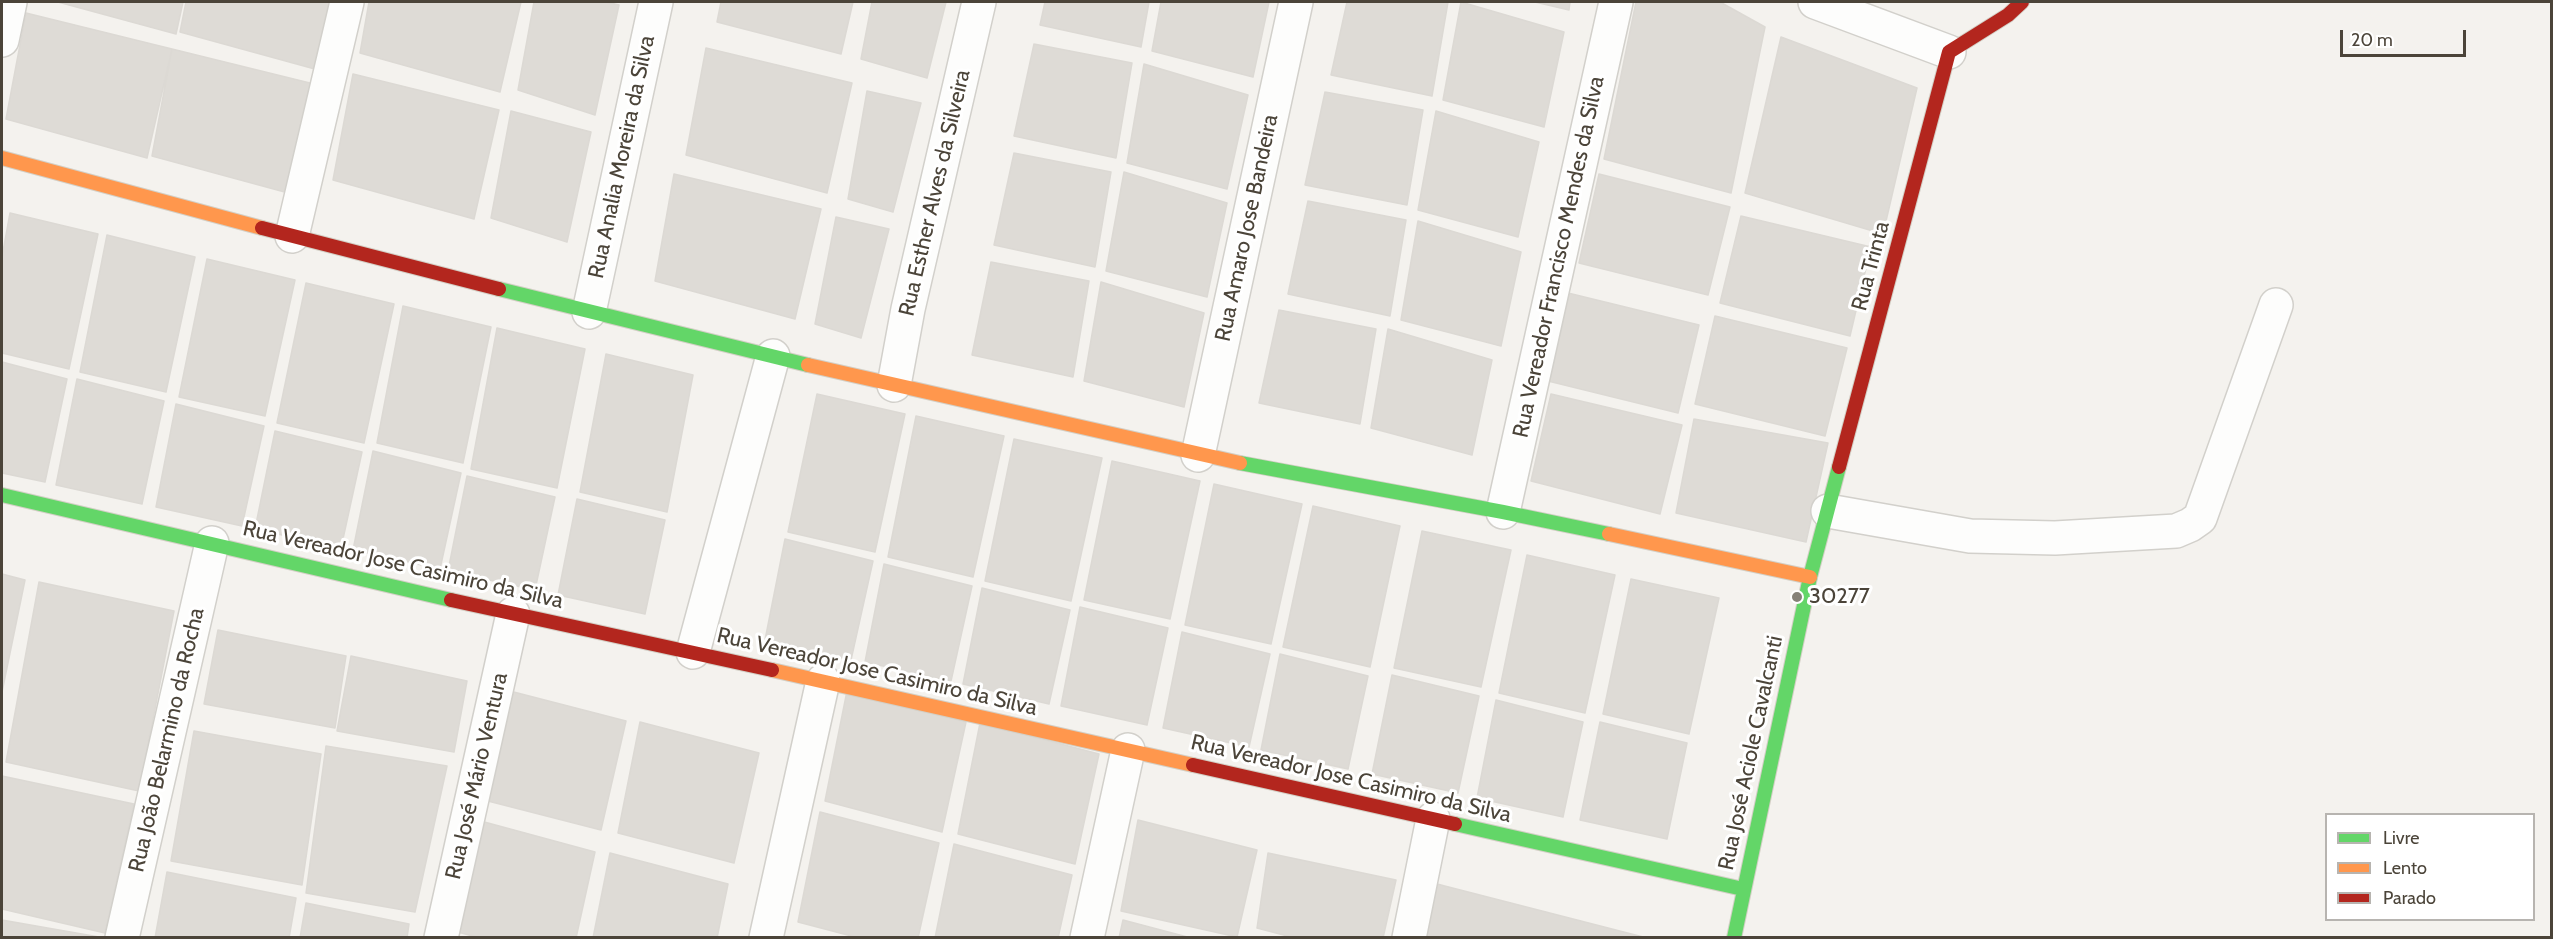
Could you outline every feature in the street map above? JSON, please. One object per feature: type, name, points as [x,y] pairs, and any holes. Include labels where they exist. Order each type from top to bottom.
[{"type":"street","points":[[2,40],[10,2]]},
{"type":"street","points":[[292,236],[347,2]]},
{"type":"street","name":"Rua Analia Moreira da Silva","points":[[589,312],[656,2]]},
{"type":"street","name":"Rua Esther Alves da Silveira","points":[[894,385],[908,309],[979,2]]},
{"type":"street","name":"Rua Amaro Jose Bandeira","points":[[1197,455],[1296,2]]},
{"type":"street","name":"Rua Vereador Francisco Mendes da Silva","points":[[1503,512],[1616,2]]},
{"type":"street","points":[[1815,2],[1950,52],[2007,15],[2022,2]]},
{"type":"street","name":"Rua Trinta","points":[[1810,577],[1950,52]]},
{"type":"street","points":[[2,158],[292,236],[589,312],[894,385],[1197,455],[1503,512],[1810,577]]},
{"type":"street","points":[[1828,511],[1981,536],[2055,538],[2176,531],[2190,525],[2200,518],[2276,305]]},
{"type":"street","points":[[693,651],[773,356]]},
{"type":"street","name":"Rua Vereador Jose Casimiro da Silva","points":[[2,495],[513,614],[693,651],[1743,889]]},
{"type":"street","name":"Rua João Belarmino da Rocha","points":[[122,938],[212,543]]},
{"type":"street","name":"Rua José Aciole Cavalcanti","points":[[1734,938],[1810,577]]},
{"type":"street","name":"Rua José Mário Ventura","points":[[441,938],[513,614]]},
{"type":"street","points":[[766,938],[823,681]]},
{"type":"street","points":[[1087,938],[1128,750]]},
{"type":"street","points":[[1409,938],[1433,819]]},
{"type":"building","points":[[58,2],[183,2],[176,34]]},
{"type":"building","points":[[186,2],[337,2],[322,71],[180,32]]},
{"type":"building","points":[[369,2],[521,2],[500,92],[360,53]]},
{"type":"building","points":[[534,2],[606,2],[619,5],[595,115],[518,90]]},
{"type":"building","points":[[721,2],[853,2],[841,54],[717,22]]},
{"type":"building","points":[[872,2],[946,2],[927,78],[861,59]]},
{"type":"building","points":[[1045,2],[1149,2],[1141,47],[1040,25]]},
{"type":"building","points":[[1161,2],[1269,2],[1253,77],[1152,51]]},
{"type":"building","points":[[1347,2],[1448,2],[1432,96],[1331,75]]},
{"type":"building","points":[[1461,2],[1564,32],[1544,127],[1443,100]]},
{"type":"building","points":[[1535,2],[1570,2],[1569,10]]},
{"type":"building","points":[[1636,2],[1720,2],[1765,27],[1731,193],[1604,159]]},
{"type":"building","points":[[26,13],[172,49],[147,158],[6,119]]},
{"type":"building","points":[[1781,37],[1917,88],[1883,234],[1745,193]]},
{"type":"building","points":[[1034,44],[1132,63],[1116,158],[1014,136]]},
{"type":"building","points":[[706,48],[852,83],[827,193],[686,155]]},
{"type":"building","points":[[172,49],[318,85],[292,194],[152,156]]},
{"type":"building","points":[[1144,64],[1248,95],[1227,189],[1127,163]]},
{"type":"building","points":[[353,74],[499,110],[474,219],[333,180]]},
{"type":"building","points":[[867,91],[921,103],[893,212],[848,199]]},
{"type":"building","points":[[1325,92],[1423,110],[1407,205],[1305,185]]},
{"type":"building","points":[[511,111],[591,132],[567,242],[491,218]]},
{"type":"building","points":[[1436,111],[1539,142],[1518,237],[1418,210]]},
{"type":"building","points":[[1014,153],[1111,172],[1095,267],[994,245]]},
{"type":"building","points":[[1124,172],[1227,203],[1207,297],[1106,271]]},
{"type":"building","points":[[674,174],[821,209],[795,319],[655,281]]},
{"type":"building","points":[[1599,174],[1730,207],[1708,295],[1579,263]]},
{"type":"building","points":[[1308,201],[1406,220],[1390,316],[1288,294]]},
{"type":"building","points":[[10,213],[98,234],[69,369],[2,353],[2,257]]},
{"type":"building","points":[[1741,216],[1871,247],[1850,336],[1720,303]]},
{"type":"building","points":[[836,217],[889,229],[861,338],[815,324]]},
{"type":"building","points":[[1418,221],[1521,252],[1501,346],[1401,320]]},
{"type":"building","points":[[107,235],[195,257],[166,392],[80,372]]},
{"type":"building","points":[[207,259],[295,280],[265,416],[179,397]]},
{"type":"building","points":[[991,262],[1089,281],[1073,377],[972,355]]},
{"type":"building","points":[[1101,282],[1204,313],[1184,407],[1084,381]]},
{"type":"building","points":[[306,283],[394,304],[364,443],[277,423]]},
{"type":"building","points":[[1568,293],[1699,325],[1678,413],[1548,381]]},
{"type":"building","points":[[403,306],[491,327],[463,463],[377,443]]},
{"type":"building","points":[[1279,310],[1376,329],[1360,424],[1259,403]]},
{"type":"building","points":[[1715,316],[1847,348],[1825,436],[1695,404]]},
{"type":"building","points":[[497,328],[585,349],[557,488],[471,469]]},
{"type":"building","points":[[1388,329],[1492,360],[1472,455],[1371,428]]},
{"type":"building","points":[[606,354],[693,375],[667,512],[580,492]]},
{"type":"building","points":[[2,362],[67,379],[45,482],[2,473]]},
{"type":"building","points":[[77,379],[164,401],[142,504],[56,485]]},
{"type":"building","points":[[817,394],[905,414],[875,552],[788,532]]},
{"type":"building","points":[[1551,394],[1682,425],[1660,514],[1531,481]]},
{"type":"building","points":[[176,404],[264,426],[242,526],[156,507]]},
{"type":"building","points":[[916,416],[1004,436],[973,577],[888,557]]},
{"type":"building","points":[[1694,419],[1828,443],[1806,542],[1676,513]]},
{"type":"building","points":[[275,431],[362,452],[341,548],[255,529]]},
{"type":"building","points":[[1014,439],[1102,458],[1071,601],[985,581]]},
{"type":"building","points":[[373,451],[461,473],[440,569],[353,550]]},
{"type":"building","points":[[1112,461],[1200,481],[1170,619],[1084,600]]},
{"type":"building","points":[[467,476],[555,497],[535,590],[448,571]]},
{"type":"building","points":[[1214,484],[1302,504],[1271,644],[1185,625]]},
{"type":"building","points":[[577,499],[665,520],[645,614],[558,595]]},
{"type":"building","points":[[1313,506],[1400,526],[1370,667],[1283,647]]},
{"type":"building","points":[[1422,531],[1511,550],[1481,687],[1394,668]]},
{"type":"building","points":[[785,539],[873,561],[851,660],[765,640]]},
{"type":"building","points":[[1527,555],[1615,575],[1585,713],[1499,693]]},
{"type":"building","points":[[884,564],[972,586],[951,681],[865,662]]},
{"type":"building","points":[[2,574],[25,580],[2,692]]},
{"type":"building","points":[[1631,579],[1719,598],[1689,734],[1603,714]]},
{"type":"building","points":[[39,582],[174,611],[139,791],[6,762]]},
{"type":"building","points":[[982,588],[1070,610],[1049,704],[963,684]]},
{"type":"building","points":[[1080,607],[1168,628],[1147,725],[1061,706]]},
{"type":"building","points":[[218,630],[346,656],[335,728],[204,704]]},
{"type":"building","points":[[1182,632],[1270,654],[1249,747],[1163,728]]},
{"type":"building","points":[[1280,654],[1368,676],[1348,769],[1261,750]]},
{"type":"building","points":[[351,656],[467,681],[454,752],[337,731]]},
{"type":"building","points":[[1392,675],[1479,696],[1458,793],[1372,774]]},
{"type":"building","points":[[506,690],[626,721],[601,830],[484,800]]},
{"type":"building","points":[[847,691],[966,722],[942,832],[825,801]]},
{"type":"building","points":[[1496,700],[1583,722],[1563,817],[1477,798]]},
{"type":"building","points":[[640,722],[759,753],[734,863],[618,833]]},
{"type":"building","points":[[1600,722],[1687,743],[1667,839],[1580,820]]},
{"type":"building","points":[[980,723],[1099,754],[1075,864],[958,834]]},
{"type":"building","points":[[194,731],[321,754],[302,885],[171,861]]},
{"type":"building","points":[[326,746],[447,766],[415,912],[306,893]]},
{"type":"building","points":[[2,776],[134,804],[105,933],[2,909]]},
{"type":"building","points":[[820,812],[939,843],[918,938],[859,938],[798,922]]},
{"type":"building","points":[[477,820],[595,852],[576,938],[480,938],[454,931]]},
{"type":"building","points":[[1138,820],[1257,850],[1237,937],[1121,911]]},
{"type":"building","points":[[954,844],[1072,875],[1058,938],[935,938]]},
{"type":"building","points":[[610,853],[728,884],[717,938],[593,938]]},
{"type":"building","points":[[1268,853],[1396,880],[1383,938],[1295,938],[1257,928]]},
{"type":"building","points":[[167,872],[296,898],[289,938],[155,938]]},
{"type":"building","points":[[1437,884],[1647,938],[1426,938]]},
{"type":"building","points":[[306,903],[409,924],[407,938],[300,938]]},
{"type":"building","points":[[2,920],[99,937],[2,938]]},
{"type":"building","points":[[1123,920],[1191,938],[1119,938]]},
{"type":"traffic: fast","points":[[499,289],[808,365]]},
{"type":"traffic: fast","points":[[1240,463],[1609,534]]},
{"type":"traffic: fast","points":[[1734,938],[1810,577],[1839,467]]},
{"type":"traffic: fast","points":[[2,495],[451,600]]},
{"type":"traffic: fast","points":[[1455,824],[1743,889]]},
{"type":"traffic: slow","points":[[2,158],[262,228]]},
{"type":"traffic: slow","points":[[808,365],[1240,463]]},
{"type":"traffic: slow","points":[[1609,534],[1810,577]]},
{"type":"traffic: slow","points":[[772,670],[1193,765]]},
{"type":"traffic: jam","points":[[1839,467],[1949,52],[2008,15],[2022,2]]},
{"type":"traffic: jam","points":[[262,228],[499,289]]},
{"type":"traffic: jam","points":[[451,600],[772,670]]},
{"type":"traffic: jam","points":[[1193,765],[1455,824]]},
{"type":"place","name":"30277","points":[[1797,597]]}]
